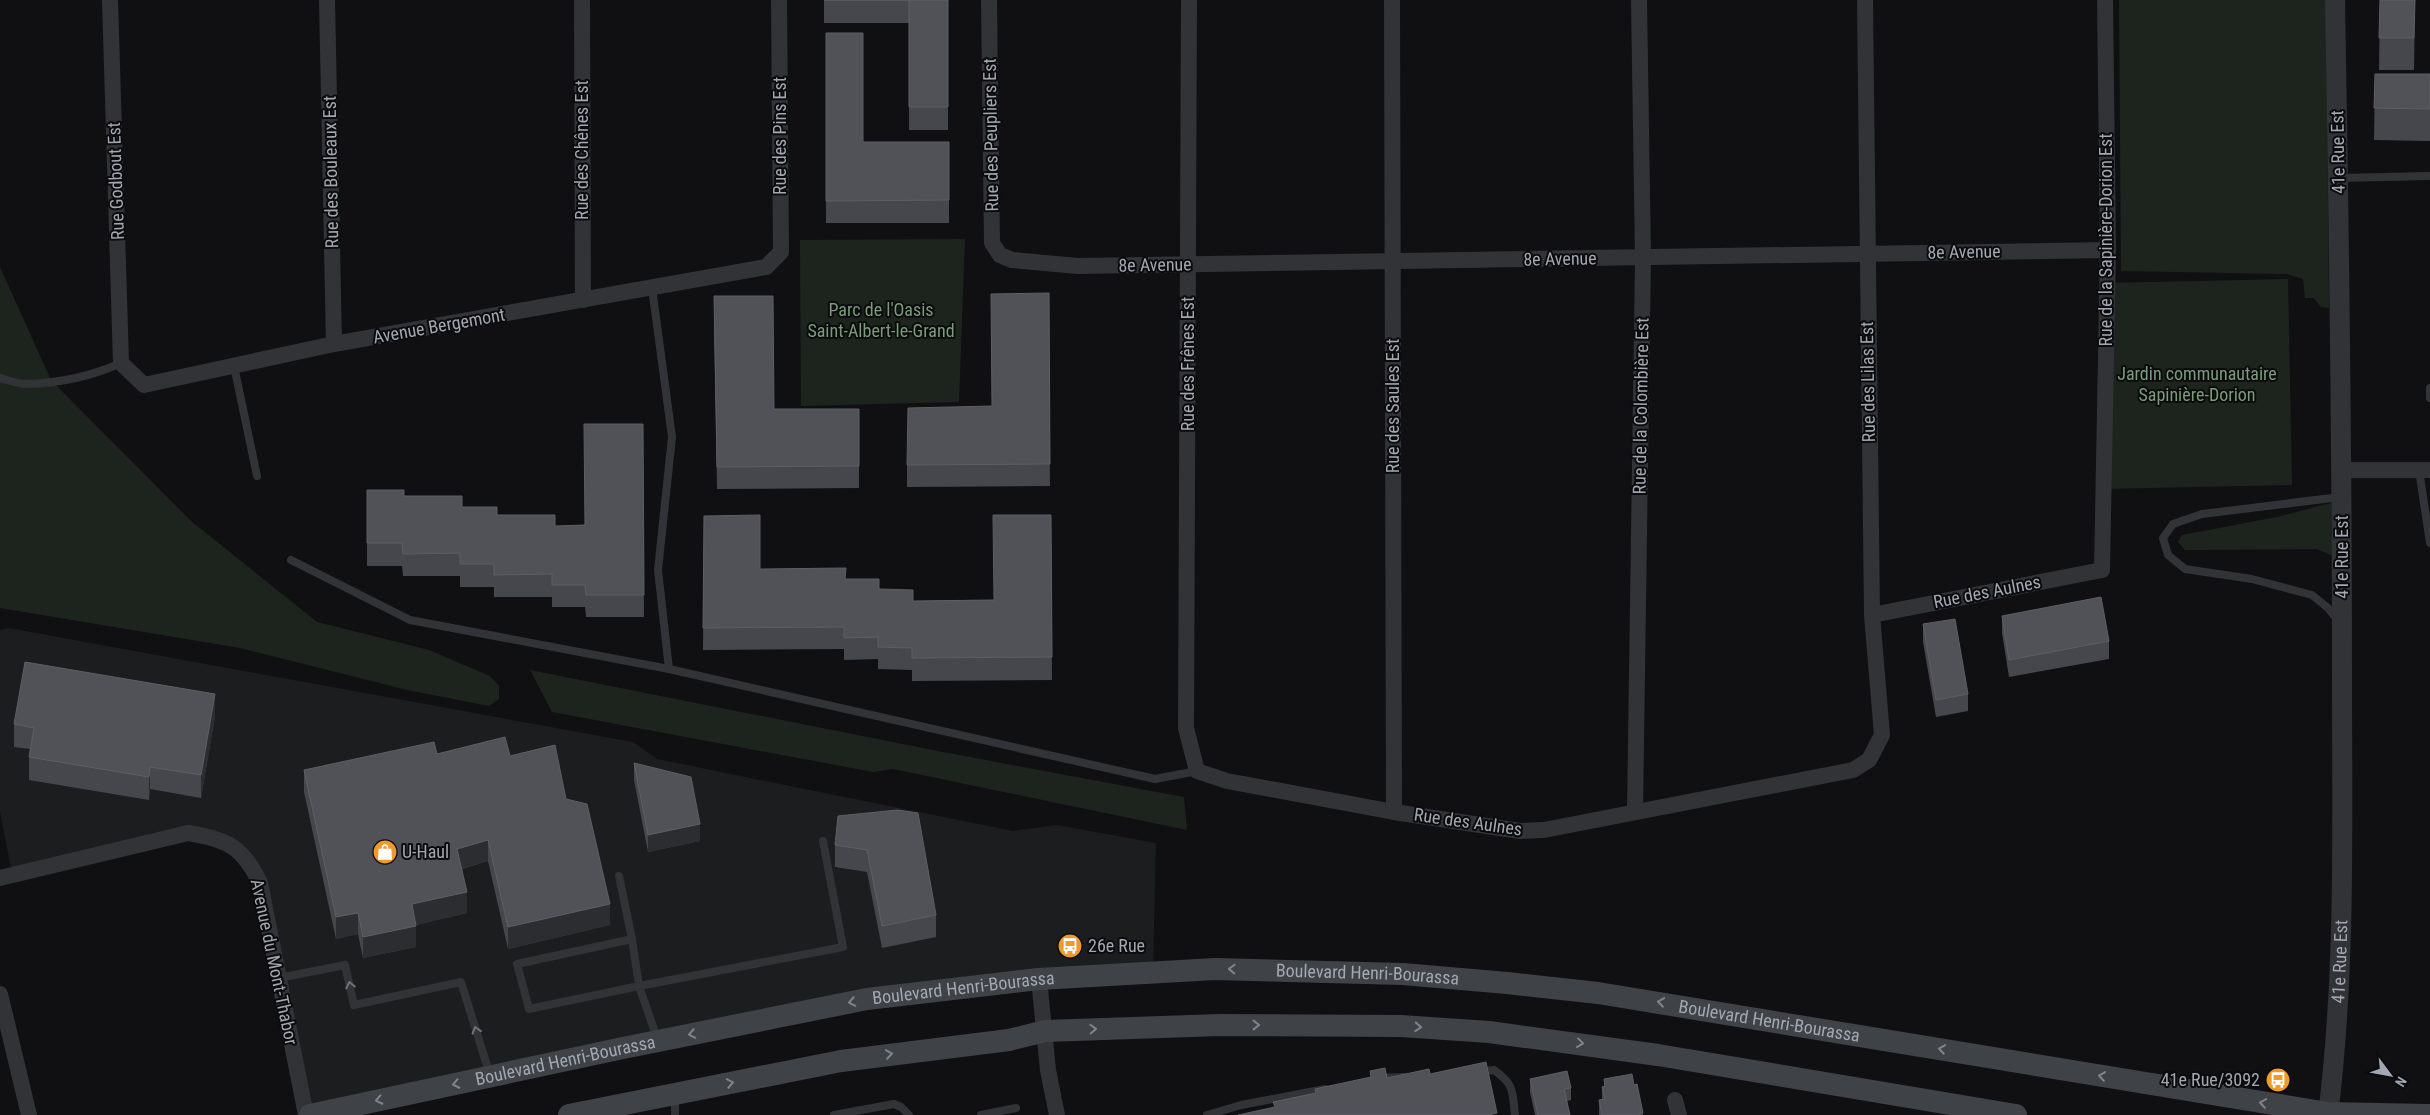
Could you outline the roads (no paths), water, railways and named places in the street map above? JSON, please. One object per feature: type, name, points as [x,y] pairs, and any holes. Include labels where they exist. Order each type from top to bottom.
[{"type":"main road","name":"Boulevard Henri-Bourassa","points":[[310,1115],[866,999],[1039,979],[1215,969],[1403,974],[1507,983],[1669,1003],[2328,1114],[2429,1115]]},
{"type":"main road","points":[[569,1115],[675,1104],[841,1062],[1010,1040],[1045,1031],[1229,1025],[1401,1026],[1489,1032],[1658,1055],[2016,1115]]},
{"type":"street","name":"Rue Godbout Est","points":[[110,0],[122,363]]},
{"type":"street","name":"Rue des Bouleaux Est","points":[[327,0],[334,344]]},
{"type":"street","name":"Rue des Chênes Est","points":[[582,0],[583,300]]},
{"type":"street","name":"Rue des Pins Est","points":[[766,267],[781,252],[779,0]]},
{"type":"street","name":"Rue des Peupliers Est","points":[[989,0],[992,243],[1000,255],[1012,260]]},
{"type":"street","name":"Rue des Frênes Est","points":[[1189,0],[1186,728],[1197,771]]},
{"type":"street","name":"Rue des Saules Est","points":[[1392,0],[1394,812]]},
{"type":"street","name":"Rue de la Colombière Est","points":[[1636,812],[1643,257],[1640,0]]},
{"type":"street","name":"Rue des Lilas Est","points":[[1865,0],[1866,254],[1872,615],[1882,735],[1869,760]]},
{"type":"street","name":"Rue de la Sapinière-Dorion Est","points":[[2102,570],[2108,250],[2106,0]]},
{"type":"street","name":"41e Rue Est","points":[[2328,1114],[2338,1008],[2342,887],[2342,497],[2335,0]]},
{"type":"street","name":"8e Avenue","points":[[1012,260],[1078,266],[1188,265],[2108,250]]},
{"type":"street","name":"Avenue Bergemont","points":[[122,363],[144,385],[334,344],[766,267]]},
{"type":"street","points":[[2341,470],[2425,470]]},
{"type":"street","name":"Rue des Aulnes","points":[[1872,615],[2102,570]]},
{"type":"street","name":"Rue des Aulnes","points":[[1197,771],[1227,781],[1394,812],[1520,831],[1544,830],[1853,770],[1869,760]]},
{"type":"street","name":"Avenue du Mont-Thabor","points":[[0,878],[188,833],[213,837],[230,845],[250,863],[260,883],[306,1115]]},
{"type":"street","points":[[1039,979],[1048,1070],[1057,1115]]},
{"type":"street","points":[[0,994],[29,1115]]},
{"type":"lane","points":[[2338,178],[2430,176]]},
{"type":"lane","points":[[652,288],[672,437],[658,570],[669,669]]},
{"type":"lane","points":[[0,378],[25,384],[70,379],[97,374],[122,363]]},
{"type":"lane","points":[[234,366],[257,476]]},
{"type":"lane","points":[[2430,388],[2430,398]]},
{"type":"lane","points":[[2425,470],[2430,543]]},
{"type":"lane","points":[[2342,497],[2202,514],[2173,524],[2163,538],[2168,555],[2185,569],[2252,579],[2312,595],[2328,608],[2342,626]]},
{"type":"lane","points":[[291,560],[410,620],[669,669],[1155,779],[1197,771]]},
{"type":"lane","points":[[632,939],[517,964],[529,1009],[843,947],[823,841]]},
{"type":"lane","points":[[618,876],[632,939],[639,986],[658,1041]]},
{"type":"lane","points":[[279,978],[345,965],[354,1005],[461,982],[491,1076]]},
{"type":"lane","points":[[1468,1075],[1494,1070],[1508,1080],[1511,1087],[1514,1115]]},
{"type":"lane","points":[[1371,1079],[1386,1077],[1416,1078]]},
{"type":"lane","points":[[1207,1115],[1241,1105],[1338,1086]]},
{"type":"lane","points":[[834,1115],[894,1104],[901,1107],[909,1115]]},
{"type":"lane","points":[[982,1115],[1016,1108]]},
{"type":"place","name":"U-Haul","points":[[385,852]]},
{"type":"place","name":"26e Rue","points":[[1070,946]]},
{"type":"place","name":"41e Rue/3092","points":[[2278,1080]]},
{"type":"park label","name":"Parc de l'Oasis Saint-Albert-le-Grand","points":[[881,320]]},
{"type":"park label","name":"Jardin communautaire Sapinière-Dorion","points":[[2197,384]]}]
